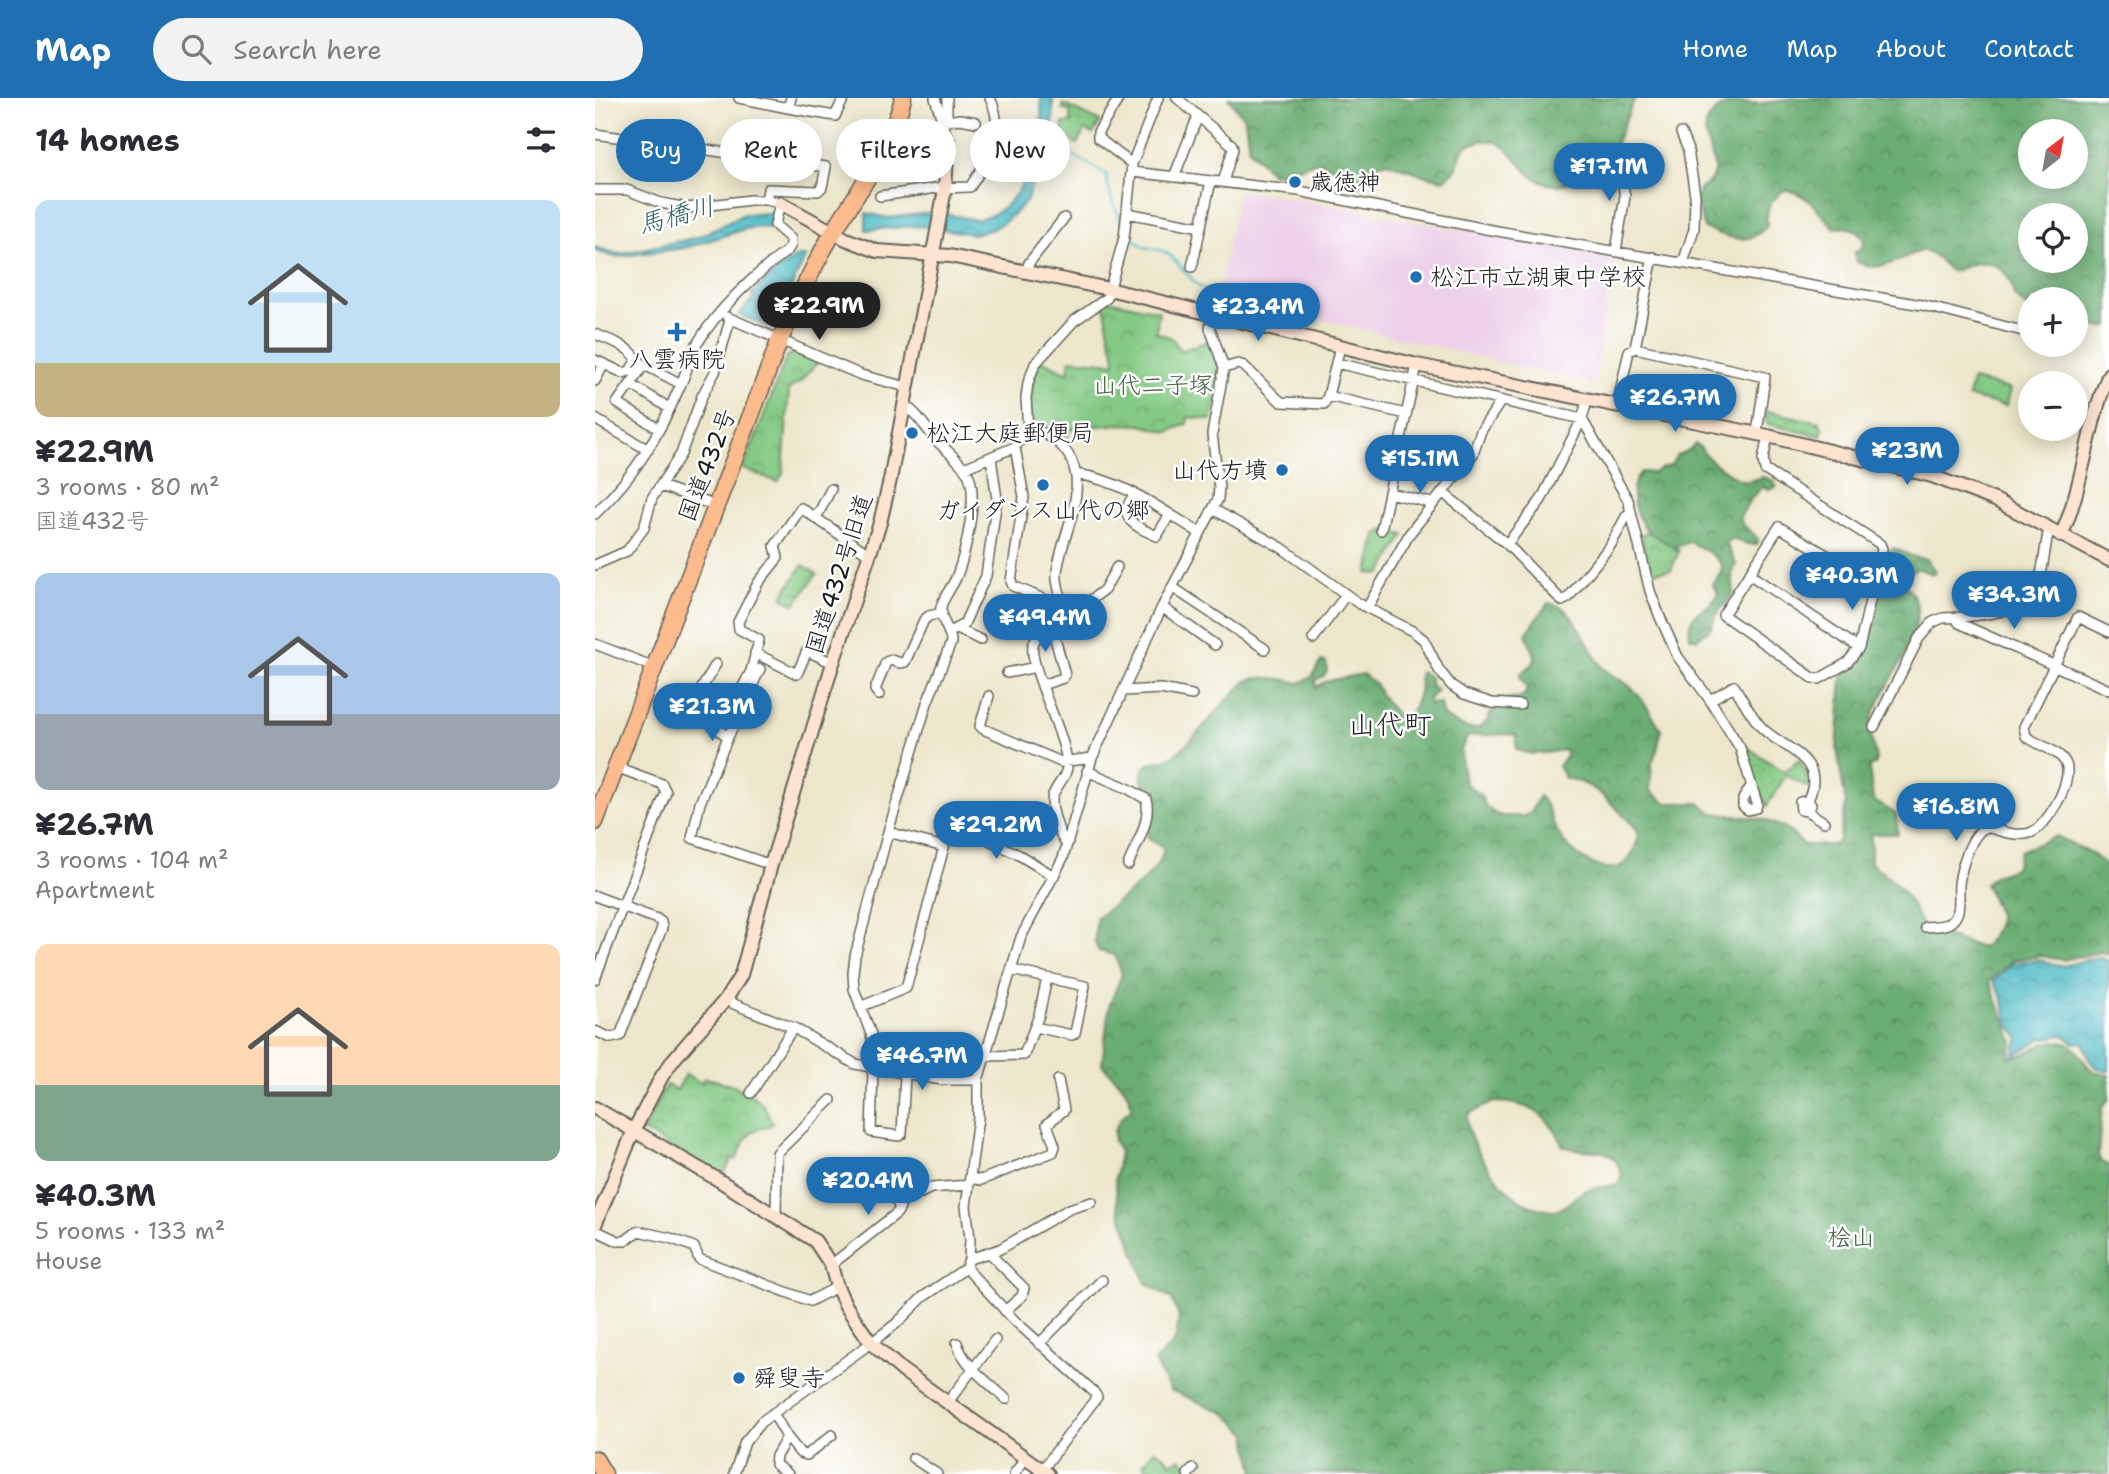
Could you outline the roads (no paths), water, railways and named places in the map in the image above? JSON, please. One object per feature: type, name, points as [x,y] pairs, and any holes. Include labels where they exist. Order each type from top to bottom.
[{"type":"highway","name":"国道432号","points":[[595,822],[779,342],[813,268],[884,151],[894,130],[903,98]]},
{"type":"highway","points":[[595,1459],[604,1474]]},
{"type":"street","points":[[738,98],[790,103],[835,116],[845,98]]},
{"type":"street","name":"国道432号旧道","points":[[935,98],[942,119]]},
{"type":"street","name":"国道432号旧道","points":[[947,98],[947,119]]},
{"type":"street","points":[[880,196],[970,187],[994,148],[996,128],[990,98]]},
{"type":"street","points":[[1119,98],[1098,132],[1098,138],[1132,168],[1174,177],[1299,191],[1486,229],[1922,305],[2018,329]]},
{"type":"street","points":[[964,468],[1015,447],[1028,430],[1026,398],[1035,364],[1075,321],[1107,298],[1124,238],[1132,168],[1158,98]]},
{"type":"street","points":[[1177,98],[1232,145],[1223,182]]},
{"type":"street","points":[[1174,177],[1198,116]]},
{"type":"street","points":[[1681,133],[1688,150],[1695,195],[1694,229],[1683,263]]},
{"type":"street","points":[[595,134],[826,167],[822,187],[818,191],[768,189],[767,200]]},
{"type":"street","points":[[1616,251],[1625,196],[1620,172],[1621,160]]},
{"type":"street","points":[[1192,267],[1211,181]]},
{"type":"street","name":"国道432号旧道","points":[[595,1227],[634,1130],[662,1076],[726,999],[741,975],[771,865],[833,663],[870,555],[890,480],[945,182]]},
{"type":"street","points":[[595,190],[627,190],[661,203],[687,208],[721,202],[767,200],[780,203],[833,232],[877,251],[934,254],[1109,289],[1417,365],[1763,434],[1932,476],[1995,500],[2109,560]]},
{"type":"street","points":[[595,514],[628,480],[648,450],[681,384],[697,344],[744,288],[791,245],[791,239],[775,225],[780,203]]},
{"type":"street","points":[[1127,213],[1201,227]]},
{"type":"street","points":[[1026,272],[1029,263],[1064,218]]},
{"type":"street","points":[[1635,348],[1653,257]]},
{"type":"street","points":[[722,313],[730,320],[779,342],[861,375],[907,387]]},
{"type":"street","points":[[595,1108],[815,1241],[831,1265],[846,1306],[871,1343],[903,1371],[1045,1472],[1097,1397],[1005,1311],[967,1263],[970,1239],[966,1206],[978,1118],[978,1080],[1026,926],[1054,876],[1067,844],[1092,758],[1162,607],[1213,509],[1219,491],[1213,424],[1224,368],[1210,328],[1212,313]]},
{"type":"street","points":[[595,565],[627,551],[644,528],[650,503],[681,454],[702,396],[715,372],[730,320]]},
{"type":"street","points":[[595,334],[623,347],[640,362],[681,384]]},
{"type":"street","points":[[1224,368],[1238,364],[1244,366],[1282,402],[1324,404],[1340,347]]},
{"type":"street","points":[[1618,406],[1629,351],[1635,348],[1765,377],[1765,470],[1880,544],[1882,549],[1859,648],[1847,663],[1819,679],[1813,678],[1723,615],[1779,527],[1874,583]]},
{"type":"street","points":[[595,381],[599,362],[623,373],[630,371],[640,362]]},
{"type":"street","points":[[640,362],[632,385],[617,403],[659,429]]},
{"type":"street","points":[[1336,363],[1582,419],[1628,500],[1650,591],[1678,657],[1710,700],[1740,748],[1751,786]]},
{"type":"street","points":[[1381,530],[1417,365]]},
{"type":"street","points":[[2061,536],[2068,520],[2091,424],[2109,374]]},
{"type":"street","points":[[632,385],[669,408]]},
{"type":"street","points":[[1328,396],[1406,414]]},
{"type":"street","points":[[1367,608],[1405,539],[1473,454],[1481,431],[1501,401]]},
{"type":"street","points":[[1507,544],[1541,500],[1582,419],[1587,401]]},
{"type":"street","points":[[904,405],[912,410],[932,436],[964,468],[971,483],[972,506],[960,565],[943,604],[942,613],[954,631],[981,640]]},
{"type":"street","points":[[596,421],[648,450]]},
{"type":"street","points":[[1028,430],[1034,429],[1044,434],[1064,449],[1076,474],[1071,521],[1056,577],[1062,607],[1060,617],[1039,636],[1034,643],[1033,653],[1042,685],[1060,728],[1067,761],[1067,771],[1054,793],[1052,802],[1062,840],[1067,844]]},
{"type":"street","points":[[1015,447],[1024,497],[1011,582],[1016,588],[1062,607],[1072,614],[1104,590],[1118,568]]},
{"type":"street","points":[[905,1075],[902,1134],[899,1136],[871,1132],[873,1045],[854,989],[853,965],[888,832],[927,703],[954,631],[964,624],[986,576],[997,499],[991,457]]},
{"type":"street","points":[[1076,474],[1106,480],[1131,490],[1200,533]]},
{"type":"street","points":[[661,486],[716,506]]},
{"type":"street","points":[[816,518],[831,489]]},
{"type":"street","points":[[1442,492],[1507,544],[1562,601],[1568,598],[1610,546],[1631,512]]},
{"type":"street","points":[[1389,493],[1432,503]]},
{"type":"street","points":[[1135,494],[1128,509],[1129,522],[1157,536],[1170,514]]},
{"type":"street","points":[[739,694],[751,671],[759,640],[739,629],[738,622],[758,583],[778,558],[775,546],[801,508],[870,555]]},
{"type":"street","points":[[1213,509],[1282,548],[1367,608],[1414,632],[1424,640],[1439,670],[1451,685],[1464,694],[1492,703],[1520,705]]},
{"type":"street","points":[[1874,727],[1899,675],[1924,632],[1933,622],[1943,618],[2015,608],[2033,596],[2041,575],[2049,530]]},
{"type":"street","points":[[1749,575],[1859,648]]},
{"type":"street","points":[[1172,587],[1265,649]]},
{"type":"street","points":[[1313,639],[1346,594]]},
{"type":"street","points":[[1162,607],[1215,645]]},
{"type":"street","points":[[879,695],[875,690],[886,662],[891,660],[905,663],[924,620],[942,613]]},
{"type":"street","points":[[1925,927],[1949,923],[1955,919],[1959,902],[1959,882],[1975,834],[1987,827],[2019,835],[2038,829],[2046,820],[2068,779],[2065,762],[2032,741],[2024,731],[2078,617],[2109,632]]},
{"type":"street","points":[[1956,618],[1959,623],[2109,690]]},
{"type":"street","points":[[1042,685],[1065,675],[1052,627]]},
{"type":"street","points":[[595,644],[655,667]]},
{"type":"street","points":[[755,653],[796,674],[807,651],[833,663]]},
{"type":"street","points":[[716,664],[690,708],[728,737]]},
{"type":"street","points":[[1007,673],[1037,667]]},
{"type":"street","points":[[760,669],[700,803],[692,838],[771,865]]},
{"type":"street","points":[[1710,700],[1734,686],[1760,725],[1804,759],[1811,778],[1811,790],[1808,800],[1802,800],[1799,805],[1801,810],[1824,822]]},
{"type":"street","points":[[1123,691],[1161,690],[1192,695]]},
{"type":"street","points":[[989,696],[980,726],[983,729],[1061,762],[1092,758]]},
{"type":"street","points":[[595,979],[666,792],[662,784],[616,766]]},
{"type":"street","points":[[1087,771],[1146,799],[1148,807],[1144,822],[1128,865]]},
{"type":"street","points":[[860,1007],[907,988],[954,806],[996,818],[991,841],[1054,876]]},
{"type":"street","points":[[888,832],[944,847]]},
{"type":"street","points":[[595,896],[657,919],[662,928],[620,1037],[611,1038],[595,1031]]},
{"type":"street","points":[[1012,970],[1084,986],[1075,1033],[1072,1035],[1035,1027]]},
{"type":"street","points":[[986,1056],[1024,1055],[1035,1027],[1047,978]]},
{"type":"street","points":[[726,999],[793,1027],[843,1058],[872,1068],[942,1080],[978,1080]]},
{"type":"street","points":[[751,1093],[793,1027]]},
{"type":"street","points":[[898,1204],[931,1188],[981,1180],[1053,1152],[1055,1146],[1047,1124],[1064,1110],[1058,1080]]},
{"type":"street","points":[[776,1215],[777,1153],[831,1100]]},
{"type":"street","points":[[831,1265],[900,1208],[887,1188],[876,1181],[861,1177],[842,1180]]},
{"type":"street","points":[[734,1474],[745,1442],[761,1422],[897,1323],[923,1297],[967,1263],[1013,1243],[1069,1209],[1092,1202]]},
{"type":"street","points":[[595,1227],[618,1241],[625,1241],[639,1231],[670,1238],[694,1247],[699,1259],[810,1301],[837,1287]]},
{"type":"street","points":[[989,1252],[1024,1288],[1022,1296],[1005,1311]]},
{"type":"street","points":[[1039,1344],[1103,1280]]},
{"type":"street","points":[[948,1402],[995,1340]]},
{"type":"street","points":[[957,1343],[972,1368],[1006,1399]]},
{"type":"street","points":[[773,1413],[786,1437],[800,1453],[807,1455],[832,1435]]},
{"type":"street","points":[[786,1437],[775,1464],[788,1474]]},
{"type":"street","points":[[913,1458],[937,1474]]},
{"type":"street","points":[[1014,1474],[1025,1459]]},
{"type":"water","points":[[1041,98],[1053,98],[1053,119],[1042,119]]},
{"type":"water","points":[[1023,182],[1033,182],[1027,201],[1007,220],[991,230],[973,234],[919,226],[866,230],[866,213],[888,218],[935,212],[977,220],[994,214],[1017,193]]},
{"type":"water","points":[[773,213],[772,227],[749,228],[685,248],[615,257],[595,251],[595,247],[619,254],[698,237],[744,214]]},
{"type":"water","points":[[797,256],[806,256],[775,321],[766,326],[739,315],[754,296],[751,294]]},
{"type":"water","points":[[2098,957],[2109,961],[2109,1071],[2094,1066],[2084,1042],[2073,1043],[2064,1035],[2041,1039],[2013,1056],[2019,1038],[2008,1023],[2002,997],[1993,981],[2013,963],[2038,960],[2063,966]]},
{"type":"waterway","points":[[1070,153],[1106,174],[1122,224]]},
{"type":"waterway","points":[[1130,237],[1144,247],[1163,251],[1171,256],[1198,286],[1210,293]]},
{"type":"place","name":"歳徳神","points":[[1295,182]]},
{"type":"place","name":"松江市立湖東中学校","points":[[1416,277]]},
{"type":"place","name":"八雲病院","points":[[677,332]]},
{"type":"place","name":"松江大庭郵便局","points":[[912,433]]},
{"type":"place","name":"山代方墳","points":[[1282,470]]},
{"type":"place","name":"ガイダンス山代の郷","points":[[1043,485]]},
{"type":"place","name":"舜叟寺","points":[[739,1378]]},
{"type":"district","name":"山代町","points":[[1390,724]]},
{"type":"water label","name":"馬橋川","points":[[676,215]]},
{"type":"park label","name":"山代二子塚","points":[[1153,385]]},
{"type":"park label","name":"桧山","points":[[1851,1237]]}]
